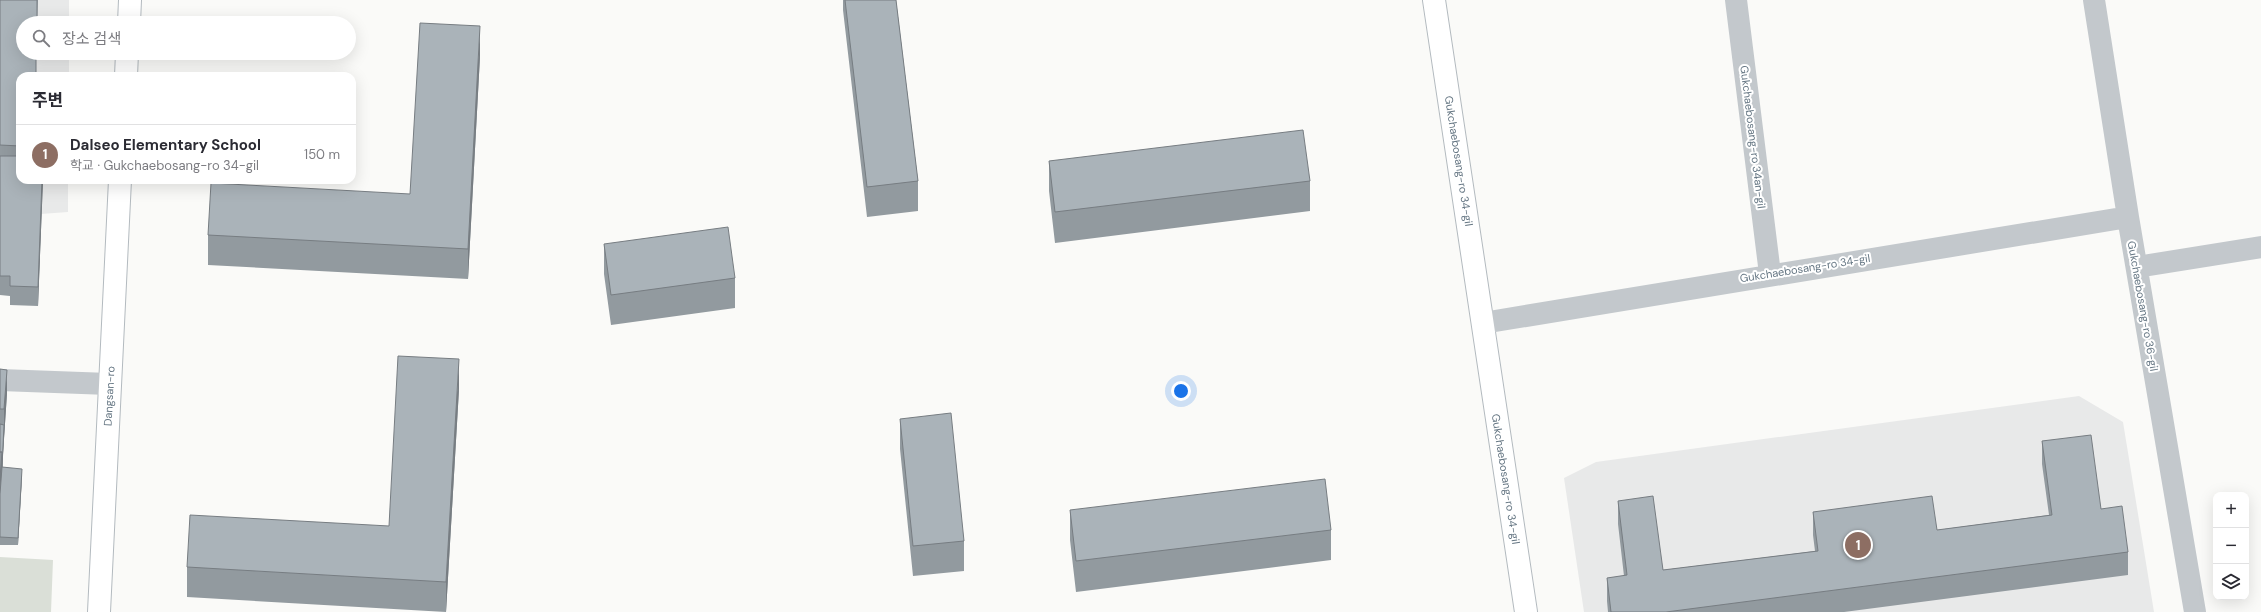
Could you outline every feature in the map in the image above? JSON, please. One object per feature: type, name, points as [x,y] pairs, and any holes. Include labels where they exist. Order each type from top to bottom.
[{"type":"main road","points":[[129,16],[130,0]]},
{"type":"main road","name":"Gukchaebosang-ro 34-gil","points":[[1434,0],[1526,612]]},
{"type":"main road","points":[[126,72],[127,60]]},
{"type":"main road","name":"Dangsan-ro","points":[[99,612],[120,184]]},
{"type":"street","name":"Gukchaebosang-ro 34an-gil","points":[[1736,0],[1770,274]]},
{"type":"street","name":"Gukchaebosang-ro 36-gil","points":[[2094,0],[2128,217],[2195,612]]},
{"type":"street","name":"Gukchaebosang-ro 34-gil","points":[[1483,323],[1770,274],[2128,217]]},
{"type":"street","points":[[2137,267],[2261,247]]},
{"type":"street","points":[[0,380],[109,384]]},
{"type":"shaded area","points":[[0,0],[69,0],[69,16],[16,16],[16,60],[69,60],[69,72],[16,72],[16,184],[68,184],[68,212],[0,217]]},
{"type":"shaded area","points":[[2079,396],[2123,422],[2154,612],[1584,612],[1564,478],[1596,462]]},
{"type":"shaded area","points":[[0,557],[53,560],[51,612],[0,612]]},
{"type":"building","points":[[0,0],[37,0],[37,16],[16,16],[16,60],[36,60],[36,72],[16,72],[16,146],[0,145]]},
{"type":"building","points":[[845,0],[896,0],[918,181],[867,187]]},
{"type":"building","points":[[420,23],[480,26],[468,249],[208,235],[211,184],[410,194]]},
{"type":"building","points":[[1303,130],[1310,181],[1055,212],[1049,161]]},
{"type":"building","points":[[0,156],[16,156],[16,184],[42,184],[38,287],[10,286],[10,276],[0,276]]},
{"type":"building","points":[[728,227],[735,278],[611,295],[604,244]]},
{"type":"building","points":[[398,356],[459,359],[446,582],[187,567],[190,515],[389,526]]},
{"type":"building","points":[[0,369],[7,370],[4,409],[0,409]]},
{"type":"building","points":[[951,413],[964,541],[913,546],[900,419]]},
{"type":"building","points":[[0,424],[4,425],[2,467],[2,452],[0,452]]},
{"type":"building","points":[[2091,435],[2101,509],[2122,506],[2128,552],[1666,612],[1611,612],[1607,578],[1627,575],[1618,501],[1653,496],[1663,570],[1818,551],[1813,512],[1932,496],[1937,530],[2052,515],[2042,441]]},
{"type":"building","points":[[0,452],[2,452],[0,478]]},
{"type":"building","points":[[2,467],[22,469],[18,538],[0,537],[0,494]]},
{"type":"building","points":[[1325,479],[1331,530],[1076,561],[1070,510]]},
{"type":"place","name":"Dalseo Elementary School","points":[[1858,545]]}]
